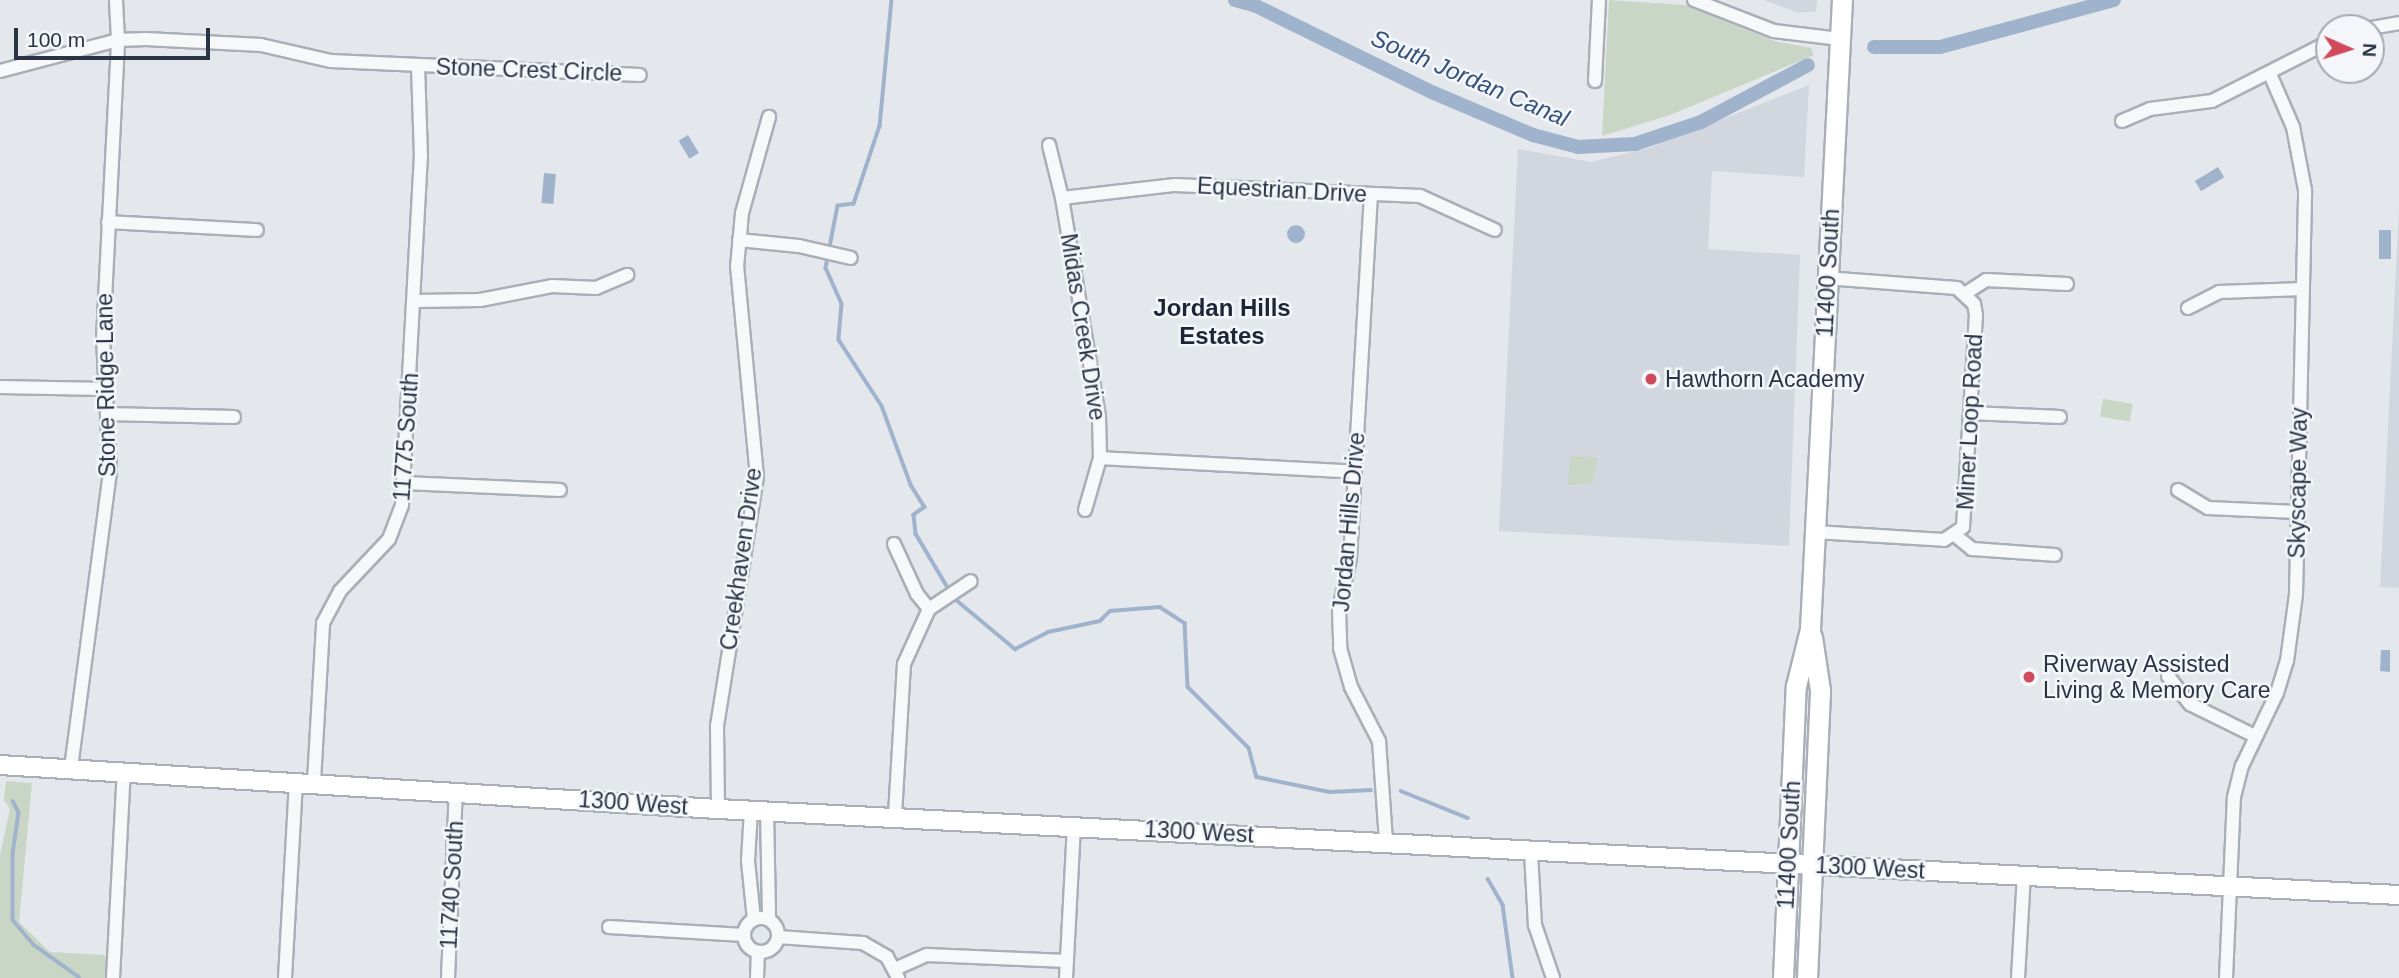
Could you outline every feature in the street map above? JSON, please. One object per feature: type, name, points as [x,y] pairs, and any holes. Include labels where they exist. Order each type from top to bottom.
[{"type":"main road","name":"11400 South","points":[[1783,978],[1796,686],[1810,629],[1842,0]]},
{"type":"main road","name":"11400 South","points":[[1807,978],[1821,690],[1810,629]]},
{"type":"street","name":"Stone Ridge Lane","points":[[71,768],[110,472],[104,389],[108,222],[118,40],[116,0]]},
{"type":"street","points":[[1595,81],[1598,0]]},
{"type":"street","points":[[1694,0],[1774,32],[1840,39]]},
{"type":"street","name":"Stone Crest Circle","points":[[0,71],[118,40],[261,45],[322,60],[639,75]]},
{"type":"street","points":[[2122,121],[2150,108],[2212,102],[2315,50]]},
{"type":"street","name":"11775 South","points":[[285,978],[323,623],[340,591],[389,539],[398,522],[405,483],[422,138],[418,66]]},
{"type":"street","name":"Skyscape Way","points":[[2225,978],[2234,797],[2255,736],[2277,693],[2294,627],[2305,190],[2300,153],[2270,74]]},
{"type":"street","name":"Creekhaven Drive","points":[[718,809],[717,726],[757,477],[737,267],[741,213],[769,117]]},
{"type":"street","name":"Midas Creek Drive","points":[[1049,145],[1062,198],[1093,372],[1100,458],[1085,510]]},
{"type":"street","name":"Equestrian Drive","points":[[1062,198],[1175,185],[1420,196],[1495,230]]},
{"type":"street","name":"Jordan Hills Drive","points":[[1371,194],[1350,558],[1339,610],[1340,648],[1350,687],[1379,741],[1386,842]]},
{"type":"street","points":[[108,222],[257,230]]},
{"type":"street","points":[[739,240],[799,246],[851,258]]},
{"type":"street","points":[[415,301],[480,300],[552,286],[596,288],[627,275]]},
{"type":"street","points":[[1828,278],[1957,288],[1966,293],[1986,279],[2067,284]]},
{"type":"street","points":[[2188,308],[2219,292],[2304,289]]},
{"type":"street","name":"Miner Loop Road","points":[[1815,532],[1944,540],[1956,536],[1966,519],[1976,315],[1966,293]]},
{"type":"street","points":[[0,387],[104,389]]},
{"type":"street","points":[[1971,413],[2060,417]]},
{"type":"street","points":[[107,414],[234,417]]},
{"type":"street","points":[[1100,458],[1356,472]]},
{"type":"street","points":[[405,483],[560,490]]},
{"type":"street","points":[[2178,490],[2208,508],[2297,512]]},
{"type":"street","points":[[1956,536],[1972,549],[2055,555]]},
{"type":"street","points":[[894,544],[917,594],[929,609]]},
{"type":"street","points":[[895,816],[904,664],[929,609],[971,581]]},
{"type":"street","points":[[2168,676],[2190,704],[2255,736]]},
{"type":"street","name":"1300 West","points":[[0,765],[305,780],[718,809],[1074,825],[1531,852],[2399,895]]},
{"type":"street","points":[[113,978],[124,771]]},
{"type":"street","name":"11740 South","points":[[448,978],[456,791]]},
{"type":"street","points":[[759,810],[769,919],[779,937]]},
{"type":"street","points":[[744,935],[754,920],[748,861],[759,810]]},
{"type":"street","points":[[1066,978],[1074,825]]},
{"type":"street","points":[[1531,852],[1535,925],[1553,978]]},
{"type":"street","points":[[2018,978],[2024,875]]},
{"type":"street","points":[[754,920],[769,919]]},
{"type":"street","points":[[609,927],[744,935]]},
{"type":"street","points":[[744,935],[747,944],[758,952],[769,951],[779,937]]},
{"type":"street","points":[[779,937],[863,943],[887,957],[897,974],[927,955],[1067,961]]},
{"type":"street","points":[[757,978],[758,952]]},
{"type":"shaded area","points":[[1764,0],[1817,0],[1816,11],[1799,13]]},
{"type":"shaded area","name":"Hawthorn Academy","points":[[1809,85],[1804,177],[1712,171],[1708,249],[1800,255],[1789,546],[1499,531],[1518,149],[1591,162],[1649,148]]},
{"type":"shaded area","points":[[2399,209],[2399,588],[2380,587]]},
{"type":"green space","points":[[1609,0],[1684,5],[1774,41],[1811,48],[1814,55],[1670,115],[1602,136]]},
{"type":"green space","points":[[2103,399],[2133,404],[2130,421],[2100,417]]},
{"type":"green space","points":[[1570,456],[1598,458],[1592,483],[1568,485]]},
{"type":"green space","points":[[6,781],[32,783],[19,922],[50,952],[104,955],[120,978],[0,978],[0,855],[10,809],[4,800]]},
{"type":"water","points":[[688,135],[699,153],[689,159],[679,141]]},
{"type":"water","points":[[2218,167],[2224,177],[2201,191],[2195,181]]},
{"type":"water","points":[[544,173],[556,174],[553,204],[541,203]]},
{"type":"water","points":[[1296,225],[1302,228],[1305,234],[1302,240],[1296,243],[1290,240],[1287,234],[1290,228]]},
{"type":"water","points":[[2379,230],[2391,230],[2391,259],[2379,259]]},
{"type":"water","points":[[2381,650],[2390,650],[2390,672],[2380,671]]},
{"type":"waterway","points":[[892,0],[880,126],[854,204],[838,206],[826,268],[842,304],[839,340],[882,406],[911,485],[925,507],[914,515],[916,534],[950,591]]},
{"type":"waterway","name":"South Jordan Canal","points":[[1235,0],[1254,5],[1434,93],[1533,135],[1578,147],[1635,144],[1701,122],[1808,65]]},
{"type":"waterway","name":"South Jordan Canal","points":[[1874,47],[1940,47],[2114,0]]},
{"type":"waterway","points":[[954,598],[1015,649],[1048,632],[1100,621],[1110,611],[1160,607],[1185,623],[1188,687],[1249,748],[1257,777],[1330,792],[1371,790]]},
{"type":"waterway","points":[[1401,791],[1468,818]]},
{"type":"waterway","points":[[13,801],[19,813],[13,854],[13,920],[34,945],[79,977]]},
{"type":"waterway","points":[[1488,879],[1503,905],[1513,978]]},
{"type":"place","name":"Hawthorn Academy","points":[[1651,379]]},
{"type":"place","name":"Riverway Assisted Living & Memory Care","points":[[2029,677]]},
{"type":"district","name":"Jordan Hills Estates","points":[[1222,322]]}]
